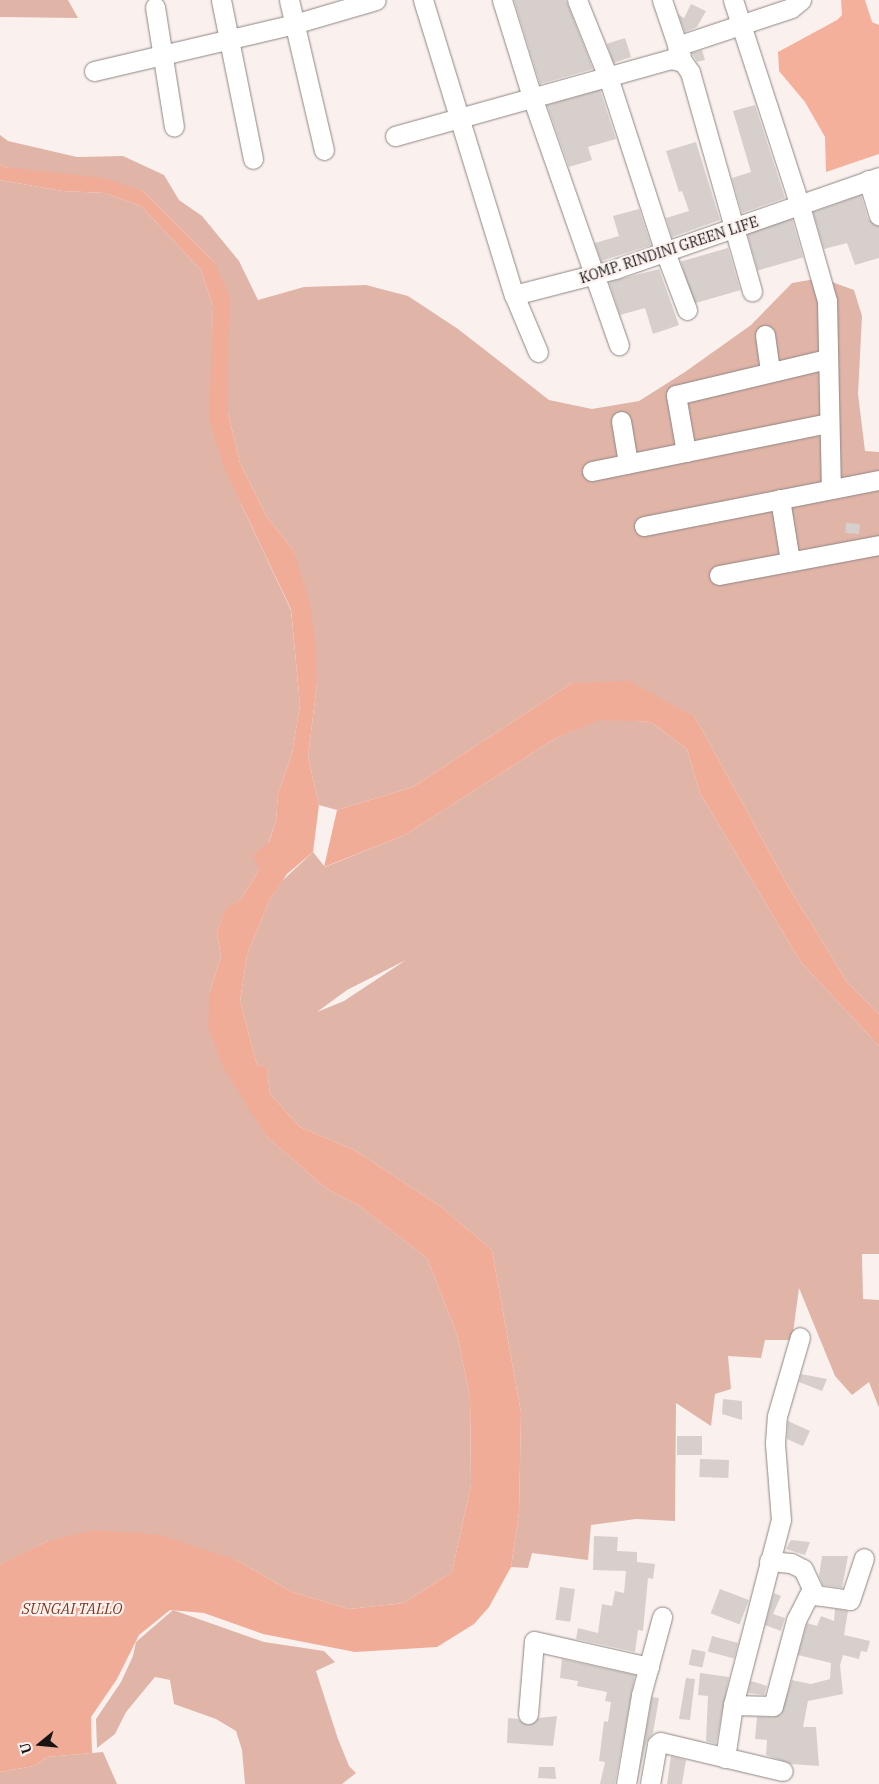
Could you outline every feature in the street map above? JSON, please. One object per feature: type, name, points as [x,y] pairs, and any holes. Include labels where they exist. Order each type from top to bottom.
[{"type":"street","points":[[221,0],[253,159]]},
{"type":"street","points":[[289,0],[324,150]]},
{"type":"street","points":[[94,71],[294,24],[376,0]]},
{"type":"street","points":[[423,0],[514,295],[538,352]]},
{"type":"street","points":[[502,0],[532,97],[619,345]]},
{"type":"street","points":[[577,0],[608,77],[665,252],[688,310]]},
{"type":"street","points":[[662,0],[680,54],[690,72],[752,291]]},
{"type":"street","points":[[733,0],[800,206],[827,301],[828,423],[831,488]]},
{"type":"street","points":[[395,136],[670,59],[742,25],[791,8],[801,0]]},
{"type":"street","points":[[155,7],[174,127]]},
{"type":"street","points":[[873,178],[879,215]]},
{"type":"street","name":"KOMP. RINDINI GREEN LIFE","points":[[514,295],[594,276],[735,229],[800,206],[831,191],[873,178]]},
{"type":"street","points":[[765,335],[770,372]]},
{"type":"street","points":[[686,452],[676,395],[827,359]]},
{"type":"street","points":[[621,421],[628,463]]},
{"type":"street","points":[[592,471],[828,423]]},
{"type":"street","points":[[644,526],[879,480]]},
{"type":"street","points":[[780,499],[790,562]]},
{"type":"street","points":[[719,575],[879,545]]},
{"type":"street","points":[[725,1758],[734,1705],[781,1520],[775,1442],[777,1416],[800,1336]]},
{"type":"street","points":[[770,1561],[790,1563],[803,1569],[811,1590],[815,1594],[850,1600],[864,1558]]},
{"type":"street","points":[[734,1705],[773,1706],[796,1620],[811,1590]]},
{"type":"street","points":[[626,1784],[649,1666],[662,1617]]},
{"type":"street","points":[[528,1714],[534,1641],[649,1666]]},
{"type":"street","points":[[650,1784],[658,1743],[783,1771]]},
{"type":"shaded area","points":[[0,0],[68,0],[78,18],[0,17]]},
{"type":"shaded area","points":[[841,0],[865,0],[872,22],[879,25],[879,154],[826,172],[825,137],[805,102],[779,71],[778,52],[837,20],[842,15]]},
{"type":"shaded area","points":[[0,135],[8,141],[77,157],[123,156],[164,175],[179,200],[202,216],[239,261],[258,300],[304,287],[366,285],[408,296],[458,329],[549,400],[592,409],[639,401],[685,372],[751,325],[792,283],[821,278],[854,290],[862,316],[858,394],[865,451],[879,452],[879,1014],[847,982],[788,886],[695,717],[572,683],[413,787],[337,810],[319,805],[308,757],[317,683],[294,551],[267,517],[240,463],[228,413],[228,358],[215,263],[143,191],[4,167],[0,164]]},
{"type":"shaded area","points":[[0,180],[62,191],[105,193],[141,206],[201,270],[213,306],[212,362],[241,504],[291,610],[300,705],[292,754],[278,794],[276,821],[259,870],[241,899],[225,910],[217,933],[221,956],[210,992],[266,1136],[327,1189],[358,1205],[427,1258],[457,1334],[470,1397],[471,1485],[452,1572],[404,1603],[349,1609],[292,1592],[236,1560],[48,1541],[0,1565]]},
{"type":"shaded area","points":[[600,719],[651,722],[687,749],[700,793],[800,961],[879,1046],[879,1254],[862,1254],[863,1299],[879,1300],[879,1408],[869,1382],[852,1395],[835,1376],[799,1288],[792,1340],[765,1340],[761,1358],[728,1356],[731,1389],[715,1394],[711,1426],[676,1403],[675,1521],[636,1519],[591,1525],[588,1560],[532,1553],[528,1568],[511,1567],[519,1513],[521,1413],[492,1250],[440,1206],[356,1151],[300,1127],[270,1094],[267,1069],[257,1065],[240,1001],[247,955],[269,901],[282,881],[313,852],[325,867],[405,835],[556,738]],"holes":[[[406,960],[344,1001],[317,1012],[347,990]]]},
{"type":"shaded area","points":[[173,1610],[264,1642],[324,1651],[335,1662],[316,1671],[338,1739],[349,1766],[356,1773],[342,1784],[245,1784],[242,1750],[236,1731],[216,1719],[174,1704],[170,1680],[155,1677],[126,1712],[115,1734],[97,1748],[96,1719],[121,1682],[133,1656],[136,1642]]},
{"type":"shaded area","points":[[103,1752],[117,1784],[0,1784],[0,1772],[34,1766],[47,1757]]},
{"type":"water","name":"SUNGAI TALLO","points":[[0,164],[4,167],[104,178],[143,191],[215,263],[229,295],[228,413],[240,463],[267,517],[294,551],[309,601],[316,644],[317,683],[308,757],[319,805],[313,852],[287,874],[269,901],[247,955],[240,1001],[257,1065],[267,1068],[270,1094],[300,1127],[356,1151],[440,1206],[492,1250],[521,1413],[519,1513],[511,1567],[489,1607],[474,1624],[437,1647],[355,1652],[263,1634],[204,1613],[170,1610],[139,1635],[117,1679],[91,1717],[92,1753],[47,1757],[34,1766],[0,1772],[0,1565],[48,1541],[95,1530],[160,1535],[236,1560],[292,1592],[349,1609],[404,1603],[452,1572],[471,1485],[470,1397],[457,1334],[427,1258],[358,1205],[327,1189],[266,1136],[223,1067],[208,1027],[210,992],[221,956],[217,933],[225,909],[241,899],[259,870],[253,855],[269,842],[276,821],[278,794],[292,754],[300,705],[291,609],[224,468],[209,420],[213,306],[201,270],[141,206],[105,193],[62,191],[0,180]]},
{"type":"water","points":[[629,681],[695,717],[788,886],[847,982],[879,1014],[879,1046],[800,961],[700,793],[687,749],[651,722],[600,720],[556,738],[405,835],[324,867],[337,810],[413,787],[572,683]]},
{"type":"building","points":[[514,0],[566,0],[593,69],[540,84]]},
{"type":"building","points":[[691,4],[706,11],[697,27],[685,32],[678,14],[684,18]]},
{"type":"building","points":[[625,38],[631,57],[613,63],[607,44]]},
{"type":"building","points":[[702,50],[705,60],[697,62],[692,53]]},
{"type":"building","points":[[600,90],[616,139],[588,147],[592,160],[569,167],[547,105]]},
{"type":"building","points":[[755,105],[785,198],[742,213],[732,178],[751,172],[733,111]]},
{"type":"building","points":[[696,142],[720,220],[672,237],[666,218],[689,211],[682,191],[679,192],[666,151]]},
{"type":"building","points":[[861,195],[868,219],[879,226],[879,258],[855,265],[847,243],[824,249],[813,212]]},
{"type":"building","points":[[639,209],[651,245],[601,261],[595,243],[619,236],[613,216]]},
{"type":"building","points":[[792,219],[803,257],[758,270],[747,232]]},
{"type":"building","points":[[728,248],[740,290],[693,304],[681,262]]},
{"type":"building","points":[[659,269],[679,325],[653,334],[645,308],[620,315],[609,282]]},
{"type":"building","points":[[846,523],[860,524],[859,534],[845,533]]},
{"type":"building","points":[[801,1374],[827,1379],[822,1391],[799,1382]]},
{"type":"building","points":[[723,1399],[742,1401],[742,1420],[722,1414]]},
{"type":"building","points":[[788,1421],[810,1431],[803,1446],[787,1439]]},
{"type":"building","points":[[677,1436],[702,1436],[702,1455],[677,1455]]},
{"type":"building","points":[[700,1459],[729,1460],[728,1478],[699,1477]]},
{"type":"building","points":[[594,1536],[618,1537],[617,1551],[637,1552],[637,1562],[655,1564],[653,1579],[648,1578],[643,1631],[638,1630],[635,1652],[576,1639],[578,1628],[598,1633],[602,1604],[612,1606],[615,1591],[624,1593],[626,1571],[593,1570]]},
{"type":"building","points":[[791,1540],[810,1542],[805,1555],[786,1549]]},
{"type":"building","points":[[822,1556],[848,1556],[842,1588],[823,1585],[819,1576]]},
{"type":"building","points":[[560,1587],[575,1589],[570,1622],[555,1620]]},
{"type":"building","points":[[720,1589],[749,1600],[740,1624],[711,1613]]},
{"type":"building","points":[[774,1593],[781,1596],[773,1614],[785,1618],[781,1631],[765,1625]]},
{"type":"building","points":[[835,1609],[848,1611],[844,1635],[870,1641],[867,1652],[861,1651],[859,1659],[843,1655],[840,1665],[843,1694],[808,1701],[803,1727],[816,1727],[819,1766],[791,1764],[766,1755],[767,1740],[755,1739],[757,1717],[773,1717],[781,1714],[792,1680],[811,1684],[830,1679],[831,1663],[798,1655],[807,1623],[817,1626],[821,1616],[834,1621]]},
{"type":"building","points":[[712,1636],[738,1643],[734,1658],[708,1651]]},
{"type":"building","points":[[692,1649],[706,1652],[702,1668],[689,1665]]},
{"type":"building","points":[[562,1659],[635,1675],[615,1784],[600,1784],[605,1762],[599,1761],[604,1721],[608,1722],[611,1702],[605,1701],[607,1692],[577,1686],[578,1681],[560,1678]]},
{"type":"building","points":[[700,1673],[729,1677],[716,1744],[706,1741],[708,1696],[698,1695]]},
{"type":"building","points":[[686,1678],[695,1679],[690,1720],[679,1719]]},
{"type":"building","points":[[751,1681],[767,1686],[764,1695],[748,1693]]},
{"type":"building","points":[[652,1697],[659,1698],[653,1733],[646,1743],[637,1784]]},
{"type":"building","points":[[557,1716],[553,1746],[507,1743],[508,1718],[518,1719],[528,1725],[538,1718]]},
{"type":"building","points":[[671,1756],[686,1760],[682,1784],[667,1784]]},
{"type":"building","points":[[539,1767],[555,1767],[556,1779],[538,1778]]}]
